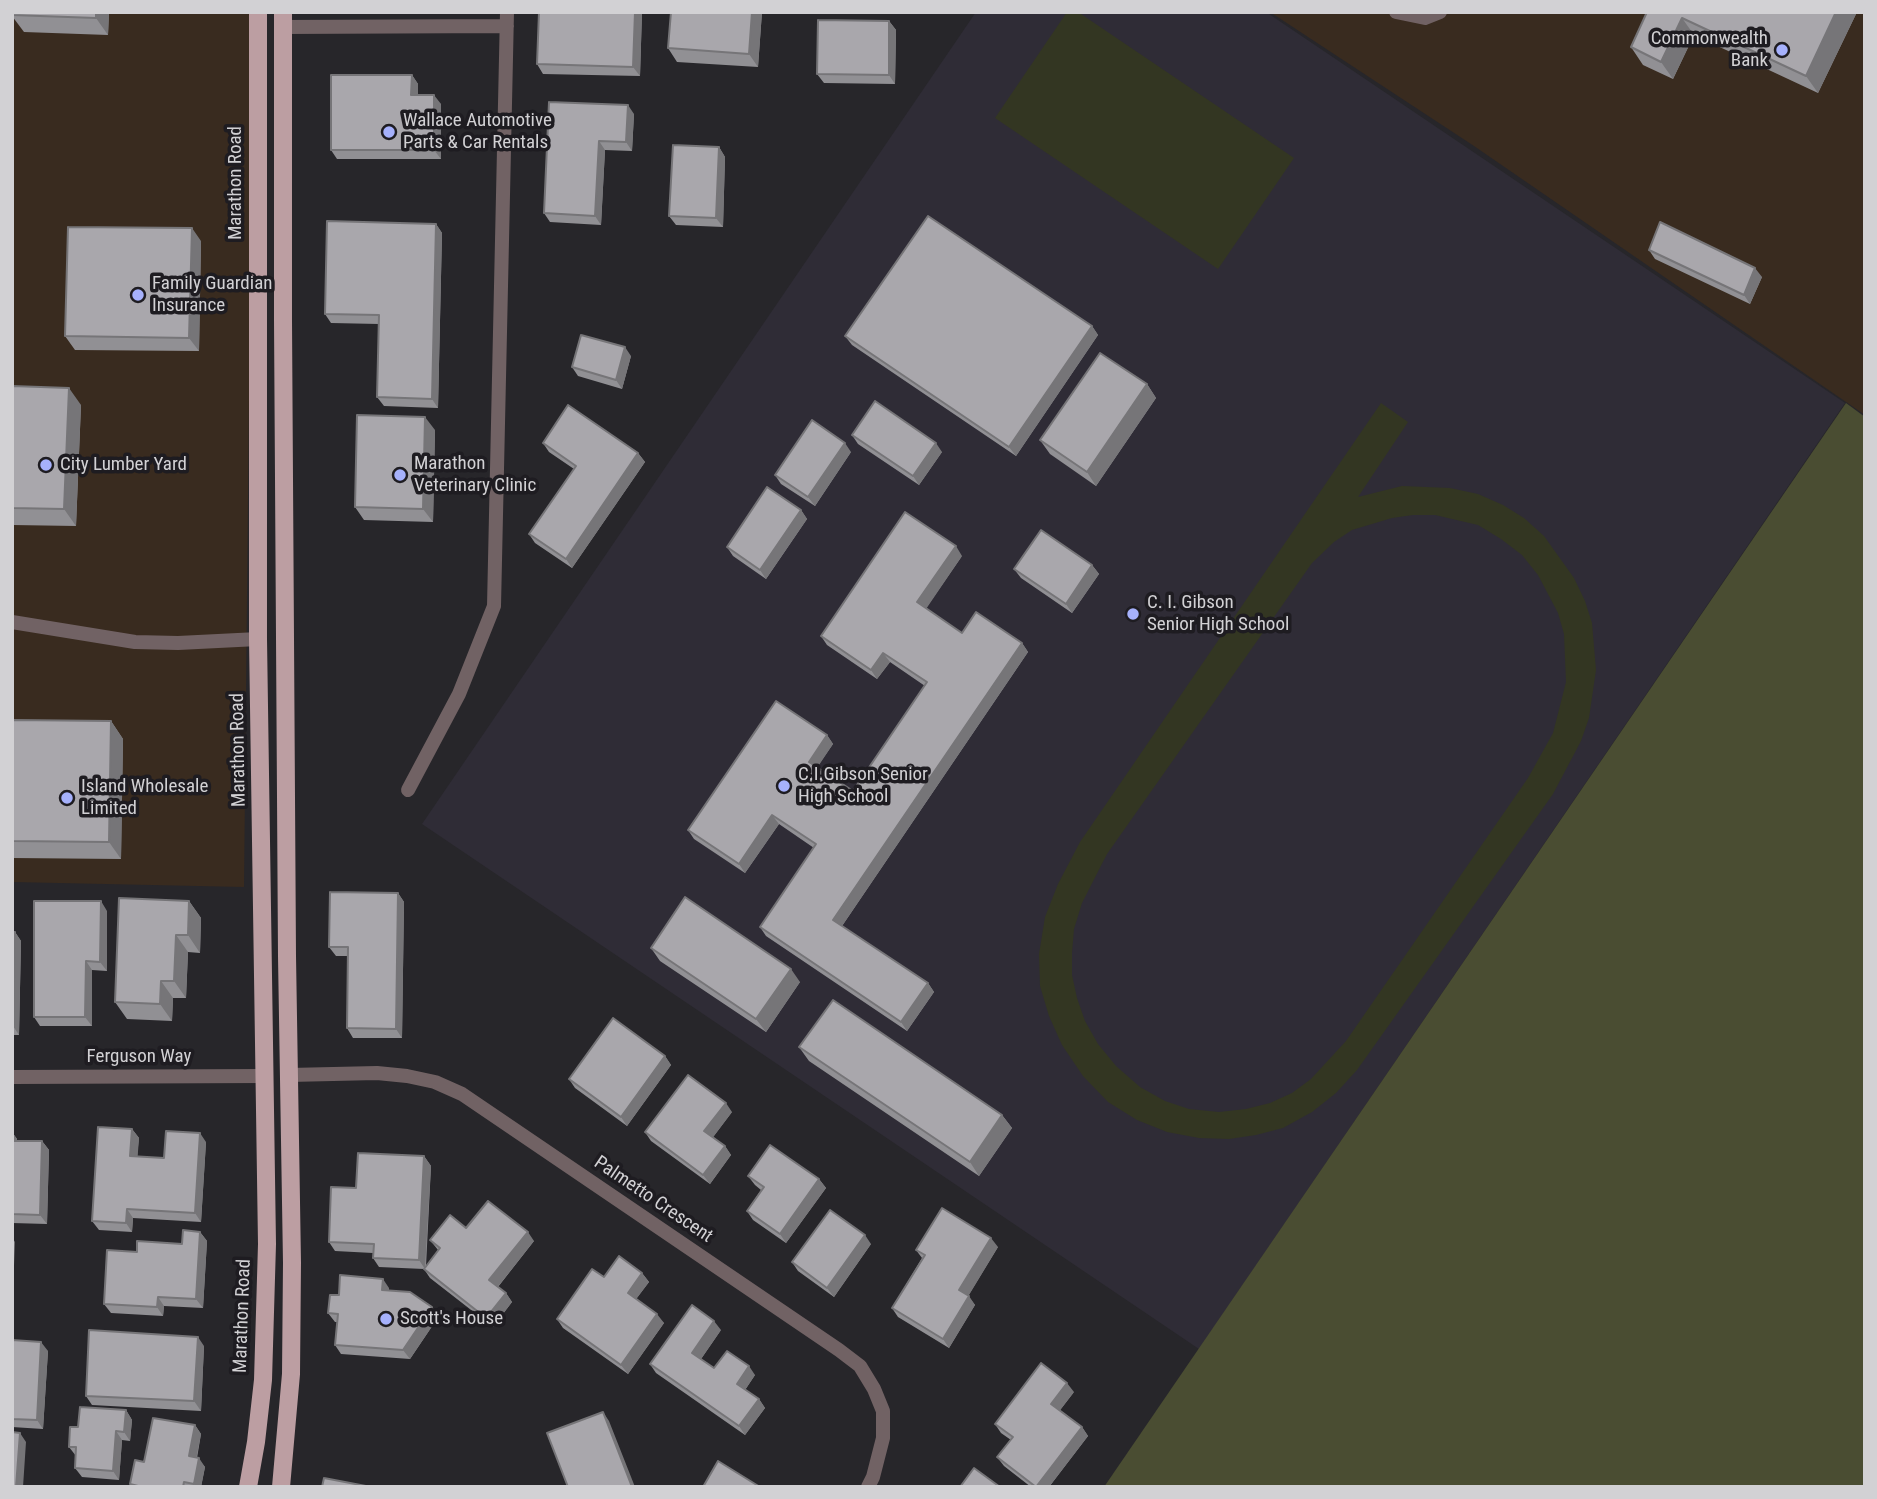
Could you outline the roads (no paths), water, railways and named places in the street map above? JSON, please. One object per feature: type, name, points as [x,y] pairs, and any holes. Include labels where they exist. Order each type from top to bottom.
[{"type":"main road","name":"Marathon Road","points":[[247,1487],[262,1380],[267,1244],[258,639],[258,12]]},
{"type":"main road","points":[[281,1487],[288,1422],[292,1318],[286,786],[283,20]]},
{"type":"street","points":[[1395,12],[1425,19],[1440,12]]},
{"type":"street","points":[[283,20],[507,19],[494,606],[459,694],[408,790]]},
{"type":"street","points":[[12,622],[135,642],[258,639]]},
{"type":"street","points":[[260,786],[286,786]]},
{"type":"street","name":"Palmetto Crescent","points":[[289,1075],[377,1073],[407,1076],[435,1082],[462,1094],[839,1350],[860,1366],[883,1411],[883,1438],[873,1476],[867,1487]]},
{"type":"street","name":"Ferguson Way","points":[[12,1077],[265,1076]]},
{"type":"place","name":"Commonwealth Bank","points":[[1782,50]]},
{"type":"place","name":"Wallace Automotive Parts & Car Rentals","points":[[389,132]]},
{"type":"place","name":"Family Guardian Insurance","points":[[138,295]]},
{"type":"place","name":"City Lumber Yard","points":[[46,465]]},
{"type":"place","name":"Marathon Veterinary Clinic","points":[[400,475]]},
{"type":"place","name":"C. I. Gibson Senior High School","points":[[1133,614]]},
{"type":"place","name":"C.I.Gibson Senior High School","points":[[784,786]]},
{"type":"place","name":"Island Wholesale Limited","points":[[67,798]]},
{"type":"place","name":"Scott's House","points":[[386,1319]]}]
